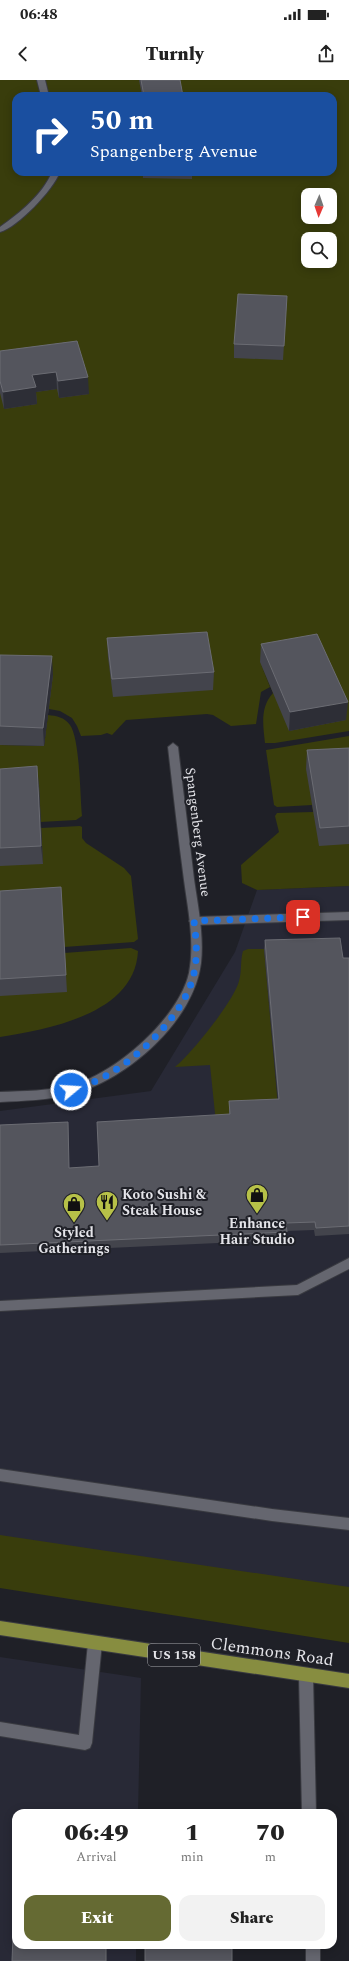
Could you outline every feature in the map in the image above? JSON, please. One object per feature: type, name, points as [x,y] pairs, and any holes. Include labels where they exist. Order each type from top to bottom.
[{"type":"main road","name":"Clemmons Road","points":[[0,1628],[306,1676],[349,1681]]},
{"type":"street","points":[[41,80],[44,92]]},
{"type":"street","points":[[0,230],[12,223],[35,202],[53,176]]},
{"type":"street","name":"Spangenberg Avenue","points":[[0,1097],[57,1093],[84,1086],[108,1075],[129,1061],[147,1045],[176,1011],[194,974],[197,953],[173,747]]},
{"type":"street","points":[[194,921],[349,916]]},
{"type":"street","points":[[0,1306],[298,1290],[349,1263]]},
{"type":"street","points":[[0,1475],[272,1515],[349,1524]]},
{"type":"street","points":[[0,1729],[85,1743],[94,1643]]},
{"type":"street","points":[[306,1676],[309,1809]]},
{"type":"street","points":[[313,1949],[313,1961]]},
{"type":"shaded area","points":[[349,886],[349,1636],[0,1582],[0,1111],[151,1091],[235,952],[257,890]]},
{"type":"shaded area","points":[[0,1657],[141,1678],[138,1809],[12,1809],[12,1949],[136,1949],[136,1961],[0,1961]]},
{"type":"green space","points":[[0,80],[349,80],[349,731],[275,743],[265,743],[263,716],[266,704],[273,693],[260,662],[270,687],[261,692],[256,724],[231,726],[213,715],[207,714],[126,720],[112,735],[107,733],[101,735],[81,736],[72,718],[60,711],[49,709],[0,673]]},
{"type":"green space","points":[[48,715],[57,716],[65,720],[70,725],[76,742],[82,816],[76,820],[40,822],[0,787],[0,745],[44,746]]},
{"type":"green space","points":[[349,736],[349,886],[257,890],[242,883],[241,865],[279,832],[275,816],[277,813],[313,812],[312,805],[277,807],[274,805],[266,750]]},
{"type":"green space","points":[[82,827],[82,838],[86,843],[124,868],[131,876],[138,939],[134,942],[64,947],[62,905],[0,909],[0,866],[41,828]]},
{"type":"green space","points":[[131,948],[138,951],[133,972],[122,990],[106,1004],[86,1015],[64,1023],[20,1034],[0,1037],[0,996],[64,953]]},
{"type":"green space","points":[[248,949],[264,949],[278,1107],[229,1109],[230,1122],[216,1123],[210,1065],[175,1067],[191,1051],[221,1014],[239,981],[243,951]]},
{"type":"green space","points":[[0,1535],[349,1587],[349,1643],[0,1588]]},
{"type":"building","points":[[141,80],[180,80],[182,92],[143,92]]},
{"type":"building","points":[[238,294],[287,296],[284,346],[234,344]]},
{"type":"building","points":[[77,341],[88,377],[58,381],[56,372],[32,375],[36,387],[3,392],[0,381],[0,351]]},
{"type":"building","points":[[207,632],[214,672],[112,679],[107,638]]},
{"type":"building","points":[[317,634],[348,702],[290,712],[261,644]]},
{"type":"building","points":[[0,655],[52,656],[43,728],[0,726]]},
{"type":"building","points":[[349,748],[349,826],[320,828],[307,750]]},
{"type":"building","points":[[37,766],[41,846],[0,848],[0,769]]},
{"type":"building","points":[[61,887],[66,975],[0,979],[0,891]]},
{"type":"building","points":[[340,938],[343,958],[349,958],[349,1226],[316,1228],[315,1222],[286,1223],[287,1232],[0,1245],[0,1125],[68,1122],[69,1168],[99,1166],[97,1122],[230,1114],[229,1101],[279,1099],[265,940]]},
{"type":"building","points":[[12,1949],[106,1949],[106,1961],[12,1961]]},
{"type":"building","points":[[145,1949],[232,1949],[232,1961],[145,1961]]},
{"type":"place","name":"Enhance Hair Studio","points":[[257,1214]]},
{"type":"place","name":"Koto Sushi & Steak House","points":[[107,1222]]},
{"type":"place","name":"Styled Gatherings","points":[[74,1224]]},
{"type":"route","points":[[71,1090],[108,1075],[129,1061],[147,1045],[176,1011],[186,994],[194,974],[197,953],[194,921],[303,917]]}]
